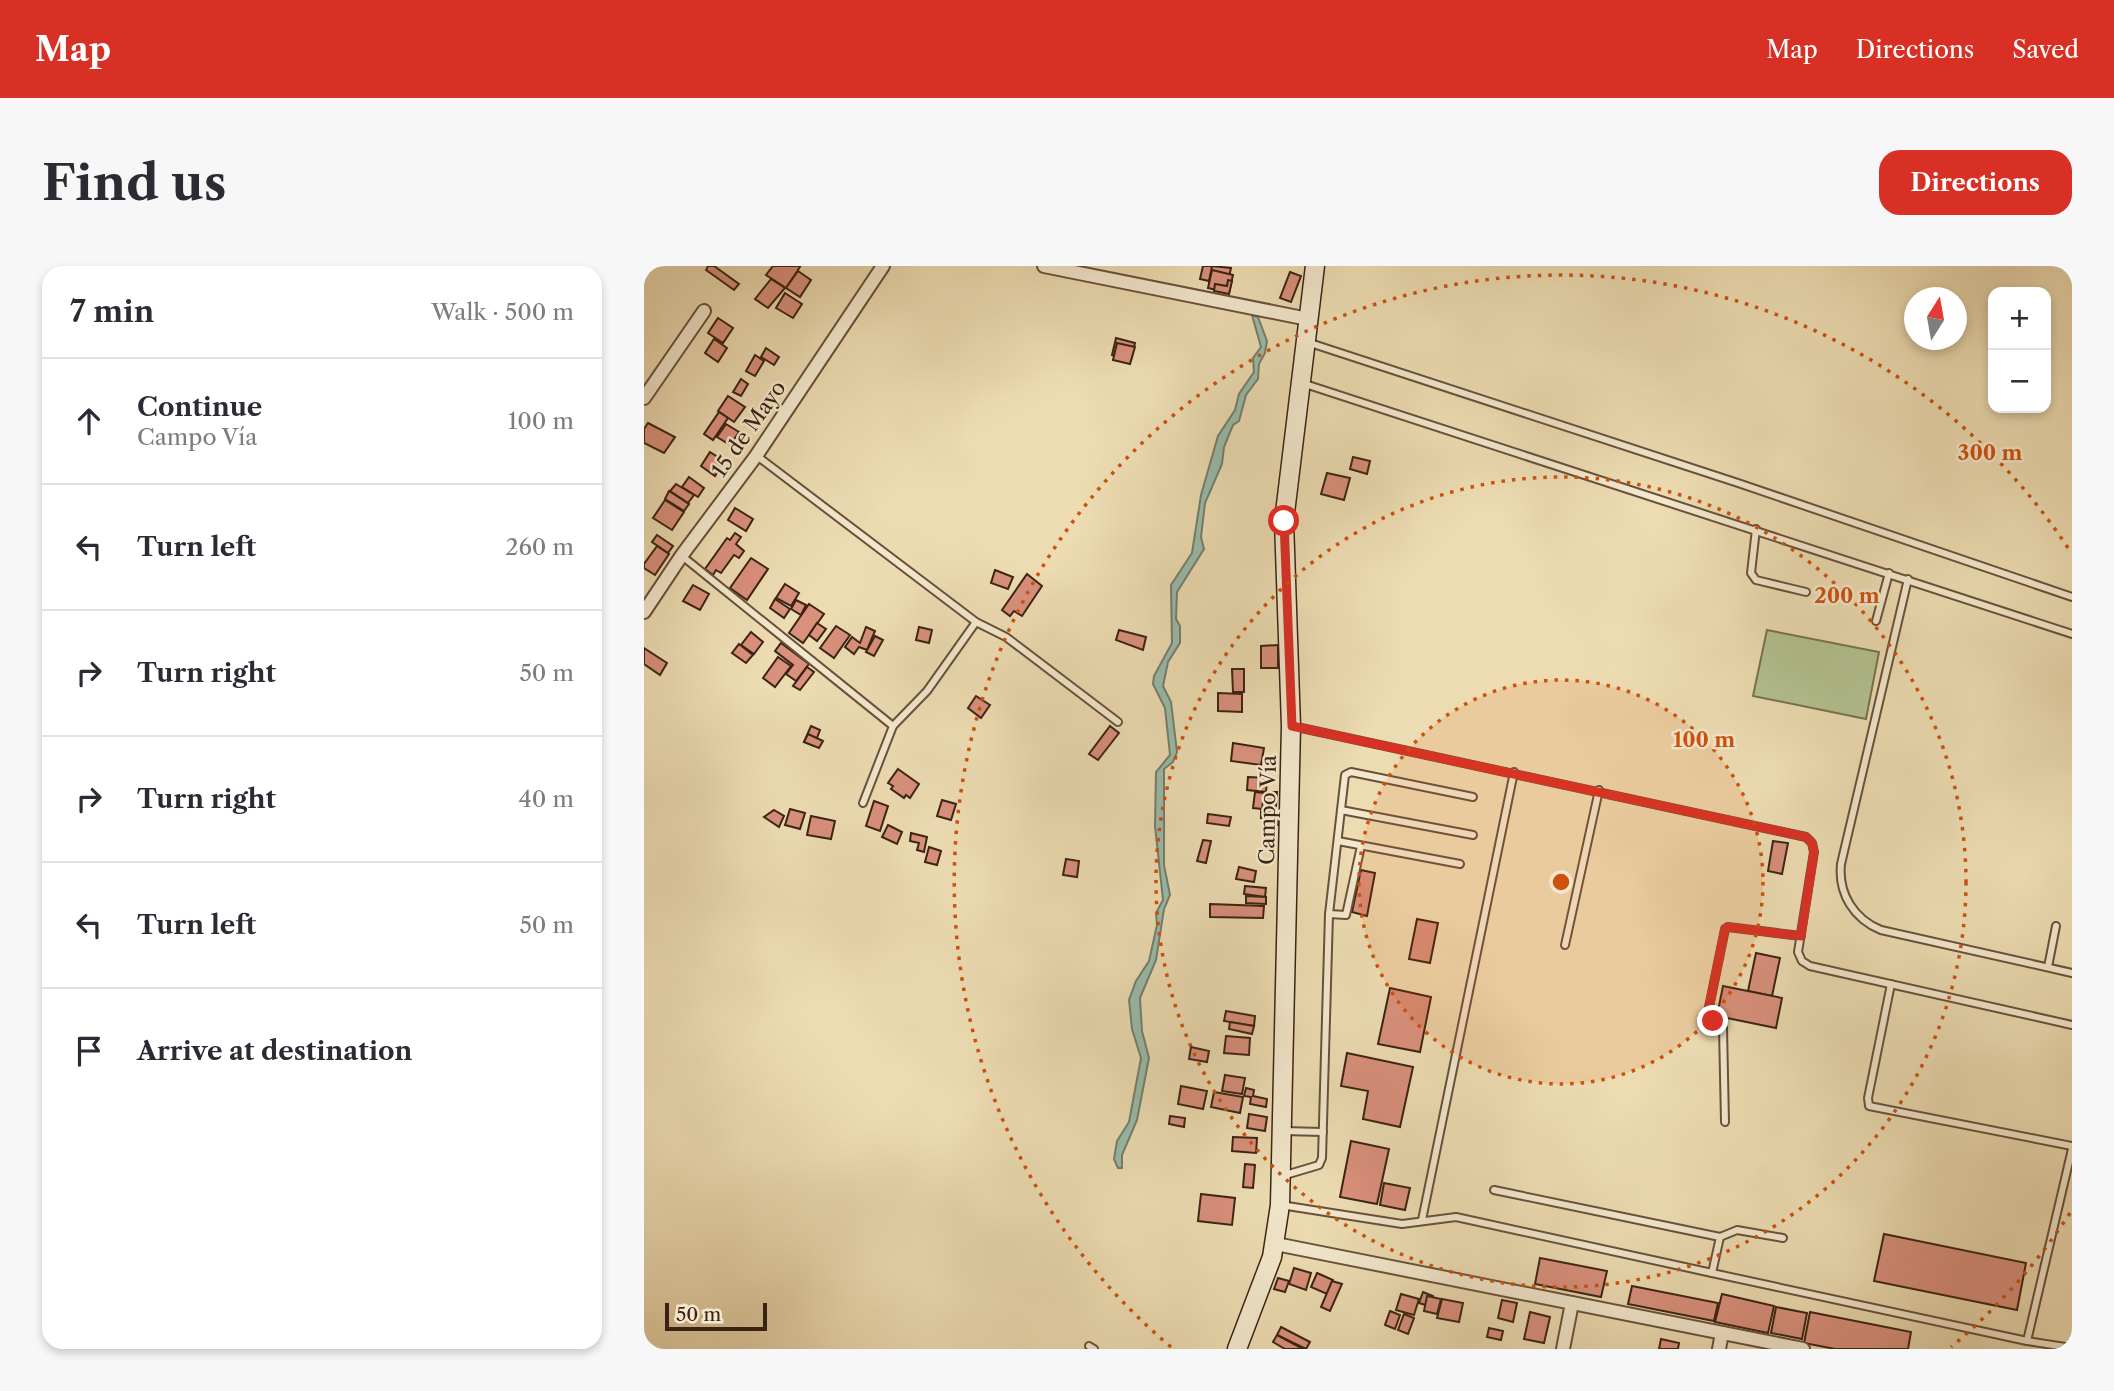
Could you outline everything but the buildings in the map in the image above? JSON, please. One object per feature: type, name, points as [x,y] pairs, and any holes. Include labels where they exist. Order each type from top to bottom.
[{"type":"street","name":"15 de Mayo","points":[[644,612],[682,555],[756,456],[883,266]]},
{"type":"street","points":[[1044,266],[1308,319]]},
{"type":"street","name":"Campo Vía","points":[[1237,1349],[1276,1244],[1280,1205],[1292,726],[1284,521],[1315,266]]},
{"type":"street","points":[[644,398],[704,311]]},
{"type":"street","points":[[1276,1244],[1803,1349]]},
{"type":"street","points":[[1563,1349],[1572,1303]]},
{"type":"street","points":[[1719,1349],[1722,1333]]},
{"type":"lane","points":[[1306,341],[1738,483],[2072,597]]},
{"type":"lane","points":[[1301,383],[1756,528],[2072,634]]},
{"type":"lane","points":[[756,456],[976,622],[1006,637],[1118,722]]},
{"type":"lane","points":[[1756,528],[1751,573],[1756,580],[1806,592]]},
{"type":"lane","points":[[682,555],[893,726]]},
{"type":"lane","points":[[1876,621],[1889,573]]},
{"type":"lane","points":[[1908,579],[1839,880],[1854,912],[1865,923],[1881,930],[2072,973]]},
{"type":"lane","points":[[863,803],[893,726],[927,691],[976,622]]},
{"type":"lane","points":[[1292,726],[1599,790],[1806,837],[1812,843],[1814,852],[1798,952],[1802,961],[1810,967],[2072,1025]]},
{"type":"lane","points":[[1280,1177],[1319,1165],[1323,1132],[1329,914],[1345,775],[1351,772],[1473,797]]},
{"type":"lane","points":[[1422,1220],[1514,772]]},
{"type":"lane","points":[[1565,945],[1599,790]]},
{"type":"lane","points":[[1341,810],[1474,835]]},
{"type":"lane","points":[[1338,841],[1460,864]]},
{"type":"lane","points":[[1329,914],[1346,915],[1361,846]]},
{"type":"lane","points":[[2048,967],[2056,926]]},
{"type":"lane","points":[[1724,1122],[1723,1028],[1708,1012],[1725,929],[1728,927],[1801,936]]},
{"type":"lane","points":[[1891,984],[1868,1098],[1869,1106],[2072,1148],[2027,1341]]},
{"type":"lane","points":[[1282,1131],[1323,1132]]},
{"type":"lane","points":[[1494,1190],[1720,1237],[1737,1230],[1783,1238]]},
{"type":"lane","points":[[1280,1205],[1402,1224],[1456,1217],[2027,1341],[2072,1348]]},
{"type":"lane","points":[[1712,1273],[1720,1237]]},
{"type":"green space","points":[[1767,630],[1879,652],[1866,719],[1753,696]]},
{"type":"shaded area","points":[[1252,315],[1258,317],[1267,341],[1259,364],[1258,379],[1246,395],[1239,421],[1233,425],[1224,447],[1222,464],[1205,503],[1201,537],[1204,549],[1177,592],[1176,619],[1180,626],[1180,643],[1168,662],[1163,686],[1171,702],[1177,752],[1173,762],[1164,769],[1164,865],[1170,895],[1164,909],[1156,960],[1140,998],[1142,1031],[1149,1058],[1137,1120],[1122,1155],[1122,1168],[1118,1168],[1114,1159],[1117,1141],[1129,1122],[1141,1058],[1132,1029],[1129,1000],[1136,981],[1149,961],[1157,925],[1156,913],[1163,900],[1155,826],[1156,772],[1170,755],[1165,708],[1153,684],[1154,676],[1172,643],[1171,585],[1192,553],[1201,495],[1218,436],[1235,410],[1239,394],[1254,372],[1253,358],[1261,347]]},
{"type":"route","points":[[1284,521],[1292,726],[1599,790],[1806,837],[1812,843],[1814,852],[1801,936],[1728,927],[1725,929],[1708,1012],[1713,1021]]}]
